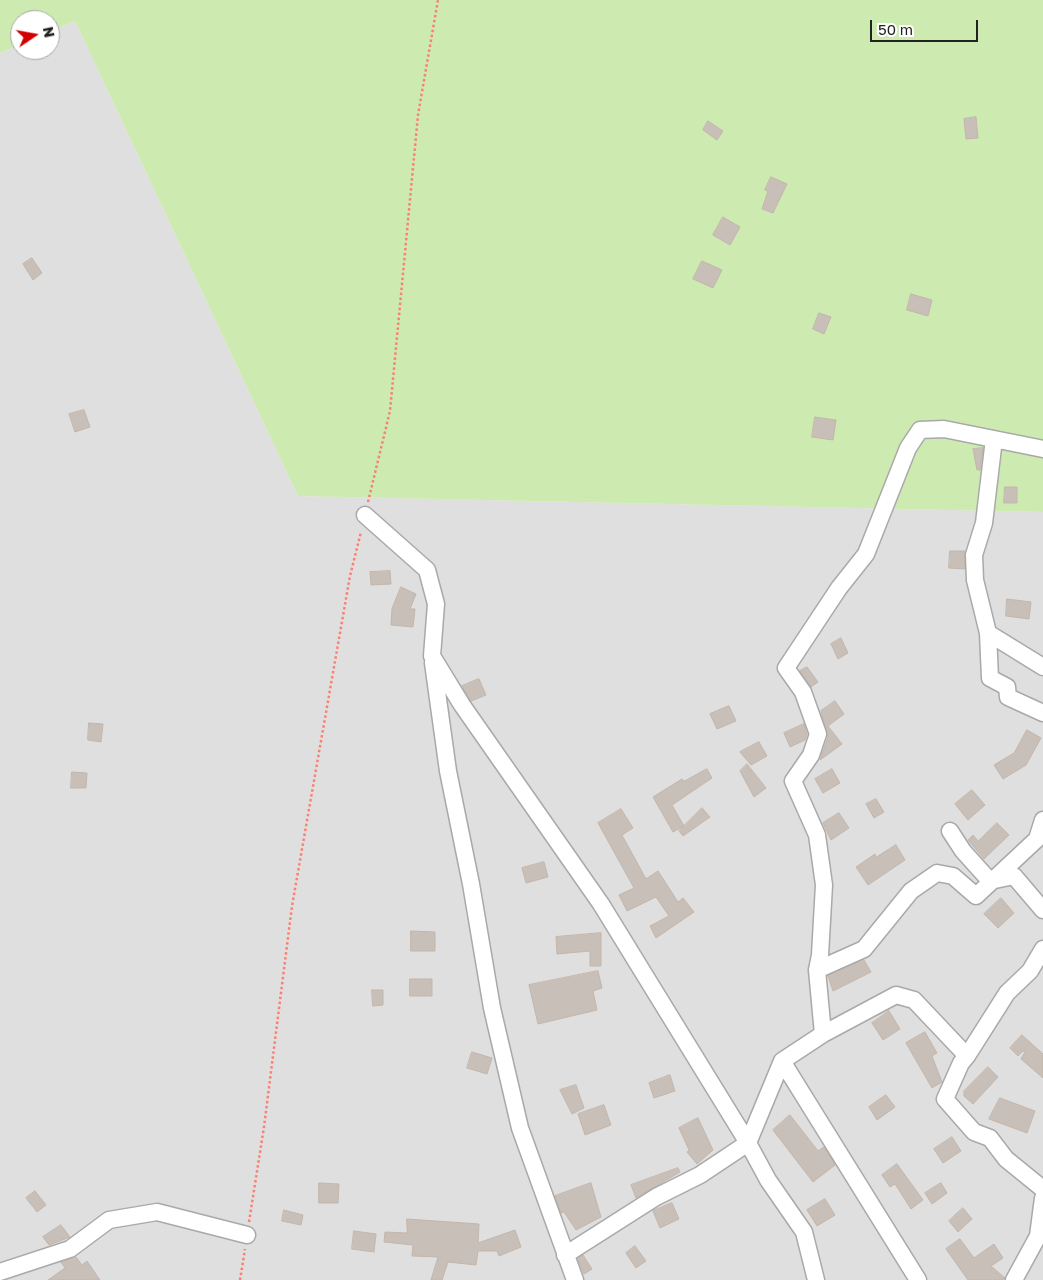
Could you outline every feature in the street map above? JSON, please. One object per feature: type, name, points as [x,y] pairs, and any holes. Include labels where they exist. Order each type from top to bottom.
[{"type":"street","points":[[823,1034],[817,970],[820,955],[824,885],[817,835],[793,781],[811,755],[818,734],[803,692],[786,668],[839,588],[866,554],[908,448],[920,430],[944,429],[1043,449]]},
{"type":"street","points":[[994,439],[984,524],[974,555],[975,580],[988,633],[987,654],[990,678],[1007,687],[1008,697],[1043,713]]},
{"type":"street","points":[[365,515],[427,570],[436,604],[432,656],[448,771],[472,884],[492,1008],[520,1128],[575,1280]]},
{"type":"street","points":[[988,633],[1043,667]]},
{"type":"street","points":[[432,656],[462,705],[601,904],[748,1143],[768,1180],[804,1232],[816,1280]]},
{"type":"street","points":[[817,970],[864,949],[911,892],[937,873],[953,876],[976,896],[1036,839],[1043,820]]},
{"type":"street","points":[[950,831],[963,851],[990,881]]},
{"type":"street","points":[[990,881],[1014,876],[1043,910]]},
{"type":"street","points":[[1043,949],[1030,971],[1007,993],[962,1063],[945,1099],[974,1132],[990,1138],[1006,1159],[1043,1189]]},
{"type":"street","points":[[565,1255],[656,1197],[700,1175],[748,1143],[782,1061],[823,1034],[896,995],[914,1000],[967,1056]]},
{"type":"street","points":[[782,1061],[918,1280]]},
{"type":"street","points":[[1014,1280],[1038,1236],[1043,1198]]},
{"type":"street","points":[[0,1272],[70,1249],[109,1220],[157,1212],[247,1235]]},
{"type":"path","points":[[240,1280],[264,1126],[292,906],[350,576],[390,411],[418,115],[438,0]]},
{"type":"shaded area","points":[[75,21],[298,496],[1043,512],[1043,1280],[0,1280],[0,53],[10,49],[10,60],[60,60],[60,28]]},
{"type":"green space","points":[[0,0],[1043,0],[1043,512],[298,496],[75,21],[60,28],[60,10],[10,10],[10,49],[0,53]]},
{"type":"building","points":[[976,117],[978,138],[966,139],[964,119]]},
{"type":"building","points":[[708,121],[723,131],[717,140],[703,130]]},
{"type":"building","points":[[771,177],[787,184],[773,213],[762,209],[768,191],[765,190]]},
{"type":"building","points":[[723,217],[740,227],[730,245],[713,235]]},
{"type":"building","points":[[32,258],[42,273],[33,280],[23,264]]},
{"type":"building","points":[[702,261],[722,270],[713,288],[693,279]]},
{"type":"building","points":[[911,294],[932,300],[928,316],[907,310]]},
{"type":"building","points":[[819,313],[831,317],[824,334],[813,329]]},
{"type":"building","points":[[84,410],[90,427],[75,432],[69,414]]},
{"type":"building","points":[[815,417],[836,420],[833,440],[812,437]]},
{"type":"building","points":[[983,448],[980,470],[977,470],[973,449]]},
{"type":"building","points":[[1005,487],[1017,487],[1017,503],[1004,503]]},
{"type":"building","points":[[950,551],[965,551],[965,569],[949,568]]},
{"type":"building","points":[[390,571],[391,584],[371,585],[370,572]]},
{"type":"building","points":[[401,587],[416,594],[410,609],[415,609],[413,627],[391,625],[392,609]]},
{"type":"building","points":[[1007,599],[1031,602],[1029,619],[1006,616]]},
{"type":"building","points":[[841,638],[848,653],[838,659],[831,644]]},
{"type":"building","points":[[807,667],[818,682],[811,687],[800,671]]},
{"type":"building","points":[[479,679],[486,695],[471,701],[462,686]]},
{"type":"building","points":[[835,701],[844,714],[828,726],[842,744],[820,760],[828,737],[821,711]]},
{"type":"building","points":[[729,706],[736,721],[717,729],[710,714]]},
{"type":"building","points":[[89,723],[103,724],[101,742],[88,740]]},
{"type":"building","points":[[804,724],[807,734],[805,740],[790,747],[784,733]]},
{"type":"building","points":[[1027,730],[1041,738],[1026,765],[1003,779],[994,765],[1014,753]]},
{"type":"building","points":[[759,742],[767,756],[751,765],[740,752]]},
{"type":"building","points":[[747,764],[766,788],[754,797],[740,771]]},
{"type":"building","points":[[707,769],[712,778],[672,805],[684,826],[673,832],[653,797],[682,779],[684,781]]},
{"type":"building","points":[[832,769],[840,783],[823,793],[815,779]]},
{"type":"building","points":[[72,772],[87,773],[86,788],[71,788]]},
{"type":"building","points":[[972,790],[985,805],[968,820],[955,804]]},
{"type":"building","points":[[876,799],[884,812],[874,818],[866,804]]},
{"type":"building","points":[[702,808],[710,817],[683,836],[679,831]]},
{"type":"building","points":[[621,809],[633,828],[622,835],[646,879],[658,871],[678,902],[683,898],[694,912],[656,938],[650,926],[669,916],[656,897],[627,911],[619,895],[634,888],[598,823]]},
{"type":"building","points":[[839,813],[849,828],[831,840],[823,823]]},
{"type":"building","points":[[997,823],[1009,835],[984,859],[968,840],[973,835],[978,841]]},
{"type":"building","points":[[896,845],[905,860],[868,885],[856,867],[875,854],[876,857]]},
{"type":"building","points":[[544,862],[548,877],[526,883],[522,868]]},
{"type":"building","points":[[1001,898],[1014,913],[998,928],[984,914]]},
{"type":"building","points":[[411,931],[435,932],[435,951],[411,951]]},
{"type":"building","points":[[601,933],[601,966],[590,966],[590,951],[557,954],[556,937]]},
{"type":"building","points":[[864,960],[871,972],[833,991],[828,976]]},
{"type":"building","points":[[598,971],[602,988],[593,991],[597,1010],[538,1024],[529,985]]},
{"type":"building","points":[[410,979],[432,979],[432,996],[410,996]]},
{"type":"building","points":[[372,990],[383,990],[383,1005],[373,1006]]},
{"type":"building","points":[[889,1011],[900,1029],[883,1040],[872,1023]]},
{"type":"building","points":[[925,1032],[937,1053],[932,1056],[942,1082],[932,1088],[906,1043]]},
{"type":"building","points":[[1022,1035],[1043,1054],[1043,1078],[1021,1059],[1025,1052],[1023,1051],[1018,1056],[1010,1048]]},
{"type":"building","points":[[472,1052],[492,1058],[487,1074],[467,1068]]},
{"type":"building","points":[[988,1067],[998,1077],[973,1104],[964,1096],[964,1091]]},
{"type":"building","points":[[670,1075],[675,1091],[654,1098],[649,1083]]},
{"type":"building","points":[[576,1085],[584,1108],[572,1114],[560,1090]]},
{"type":"building","points":[[886,1095],[895,1107],[877,1120],[869,1107]]},
{"type":"building","points":[[1000,1098],[1035,1111],[1027,1133],[989,1119]]},
{"type":"building","points":[[604,1105],[611,1125],[585,1135],[578,1114]]},
{"type":"building","points":[[790,1115],[818,1151],[824,1147],[835,1165],[813,1182],[773,1130]]},
{"type":"building","points":[[698,1118],[713,1150],[697,1164],[687,1152],[689,1150],[679,1128]]},
{"type":"building","points":[[952,1137],[961,1151],[943,1163],[934,1149]]},
{"type":"building","points":[[897,1164],[923,1200],[911,1209],[895,1184],[890,1187],[882,1175]]},
{"type":"building","points":[[678,1168],[680,1172],[636,1198],[631,1185]]},
{"type":"building","points":[[319,1183],[339,1184],[338,1203],[319,1203]]},
{"type":"building","points":[[591,1183],[601,1217],[576,1230],[564,1212],[561,1213],[555,1196]]},
{"type":"building","points":[[941,1183],[947,1193],[932,1204],[925,1193]]},
{"type":"building","points":[[35,1191],[46,1205],[37,1212],[26,1198]]},
{"type":"building","points":[[825,1199],[835,1215],[817,1226],[807,1210]]},
{"type":"building","points":[[672,1203],[679,1219],[660,1228],[653,1211]]},
{"type":"building","points":[[963,1208],[972,1219],[958,1232],[949,1221]]},
{"type":"building","points":[[284,1210],[303,1215],[301,1225],[282,1221]]},
{"type":"building","points":[[407,1219],[479,1224],[478,1243],[515,1230],[521,1247],[499,1256],[497,1251],[478,1251],[476,1265],[448,1262],[442,1280],[431,1280],[438,1257],[412,1256],[413,1245],[384,1242],[385,1232],[407,1233]]},
{"type":"building","points":[[61,1225],[70,1237],[49,1245],[43,1237]]},
{"type":"building","points":[[354,1231],[376,1234],[374,1252],[352,1249]]},
{"type":"building","points":[[960,1239],[974,1258],[994,1244],[1003,1258],[991,1266],[1005,1278],[1004,1280],[968,1280],[946,1249]]},
{"type":"building","points":[[635,1246],[646,1261],[636,1268],[626,1253]]},
{"type":"building","points":[[583,1255],[592,1269],[584,1274],[578,1259]]},
{"type":"building","points":[[76,1257],[82,1265],[87,1261],[100,1280],[48,1280],[65,1268],[61,1262]]}]
